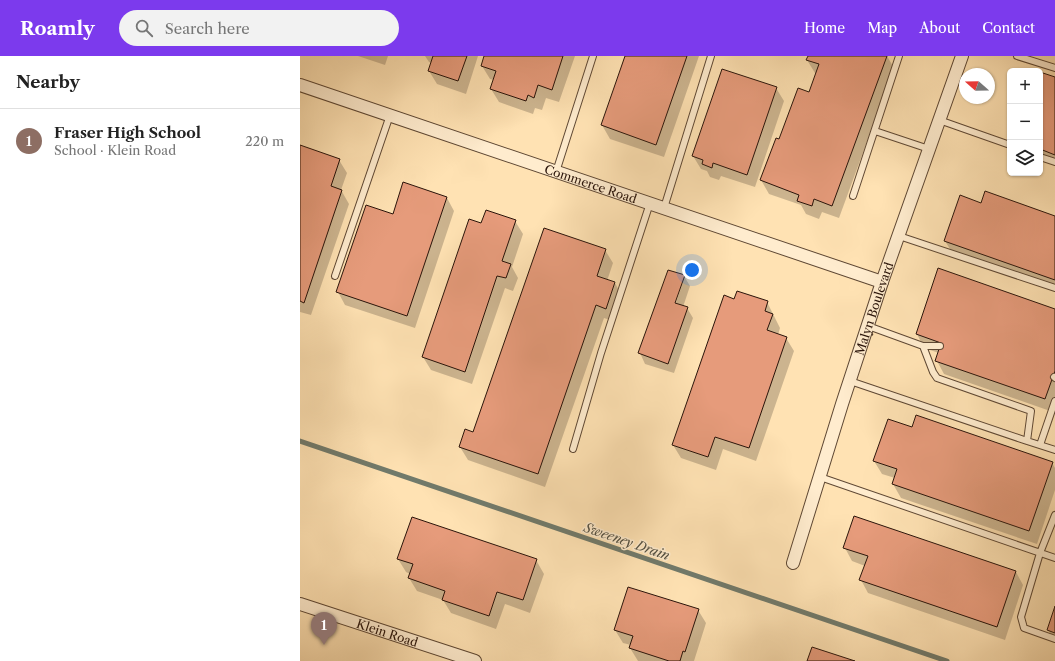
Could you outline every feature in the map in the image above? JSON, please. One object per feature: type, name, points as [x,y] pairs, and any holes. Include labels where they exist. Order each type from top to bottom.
[{"type":"street","name":"Malyn Boulevard","points":[[793,563],[882,282],[960,57]]},
{"type":"street","name":"Commerce Road","points":[[300,85],[882,282]]},
{"type":"street","name":"Klein Road","points":[[300,604],[475,661]]},
{"type":"lane","points":[[556,172],[593,56]]},
{"type":"lane","points":[[664,208],[711,56]]},
{"type":"lane","points":[[853,196],[899,56]]},
{"type":"lane","points":[[1017,56],[1055,68]]},
{"type":"lane","points":[[336,276],[390,115]]},
{"type":"lane","points":[[939,120],[1007,145]]},
{"type":"lane","points":[[875,131],[929,149]]},
{"type":"lane","points":[[1043,158],[1055,162]]},
{"type":"lane","points":[[573,449],[601,353],[650,203]]},
{"type":"lane","points":[[899,236],[1055,288]]},
{"type":"lane","points":[[868,326],[923,346],[940,346]]},
{"type":"lane","points":[[923,346],[933,372],[937,378],[1031,411],[1027,440]]},
{"type":"lane","points":[[850,381],[1055,450]]},
{"type":"lane","points":[[1040,445],[1055,402]]},
{"type":"lane","points":[[820,477],[1055,558]]},
{"type":"lane","points":[[1055,515],[1040,553],[1021,617],[1024,628],[1055,639]]},
{"type":"building","points":[[433,56],[467,56],[458,81],[428,71]]},
{"type":"building","points":[[484,56],[563,56],[552,90],[538,85],[534,98],[528,95],[526,101],[490,89],[496,71],[481,66]]},
{"type":"building","points":[[625,56],[687,56],[656,145],[601,125]]},
{"type":"building","points":[[808,56],[887,56],[832,206],[814,199],[812,206],[797,201],[799,195],[760,180],[776,138],[779,139],[798,88],[809,92],[819,64],[806,60]]},
{"type":"building","points":[[722,69],[777,87],[747,175],[713,163],[712,168],[702,164],[703,160],[692,156]]},
{"type":"building","points":[[1043,73],[1055,77],[1055,155],[1043,150]]},
{"type":"building","points":[[300,145],[340,159],[331,186],[342,190],[304,303],[300,301]]},
{"type":"building","points":[[403,182],[447,197],[407,316],[336,292],[366,205],[393,214]]},
{"type":"building","points":[[985,191],[1055,216],[1055,280],[944,241],[960,195],[981,203]]},
{"type":"building","points":[[486,210],[516,220],[502,261],[511,264],[506,278],[497,276],[465,372],[422,357],[469,219],[481,223]]},
{"type":"building","points":[[544,228],[606,249],[597,276],[615,282],[606,309],[596,305],[538,474],[459,447],[465,429],[473,432]]},
{"type":"building","points":[[938,268],[1055,309],[1055,371],[1045,399],[935,361],[941,343],[916,334]]},
{"type":"building","points":[[668,270],[685,275],[675,303],[688,307],[668,364],[638,353]]},
{"type":"building","points":[[737,291],[768,301],[765,311],[773,314],[767,330],[787,337],[749,448],[715,437],[708,457],[672,445],[724,295],[734,299]]},
{"type":"building","points":[[916,415],[1053,462],[1029,531],[892,484],[897,469],[873,461],[888,419],[912,427]]},
{"type":"building","points":[[854,516],[1016,571],[997,627],[859,580],[868,556],[843,548]]},
{"type":"building","points":[[412,517],[537,559],[523,600],[497,592],[489,616],[442,600],[445,591],[408,578],[413,564],[397,559]]},
{"type":"building","points":[[628,587],[699,609],[685,652],[683,651],[680,661],[669,661],[629,648],[633,636],[614,630]]},
{"type":"building","points":[[1055,606],[1055,633],[1047,630]]},
{"type":"building","points":[[812,647],[855,661],[807,661]]},
{"type":"waterway","name":"Sweeney Drain","points":[[300,441],[947,661]]},
{"type":"place","name":"Fraser High School","points":[[324,645]]}]
